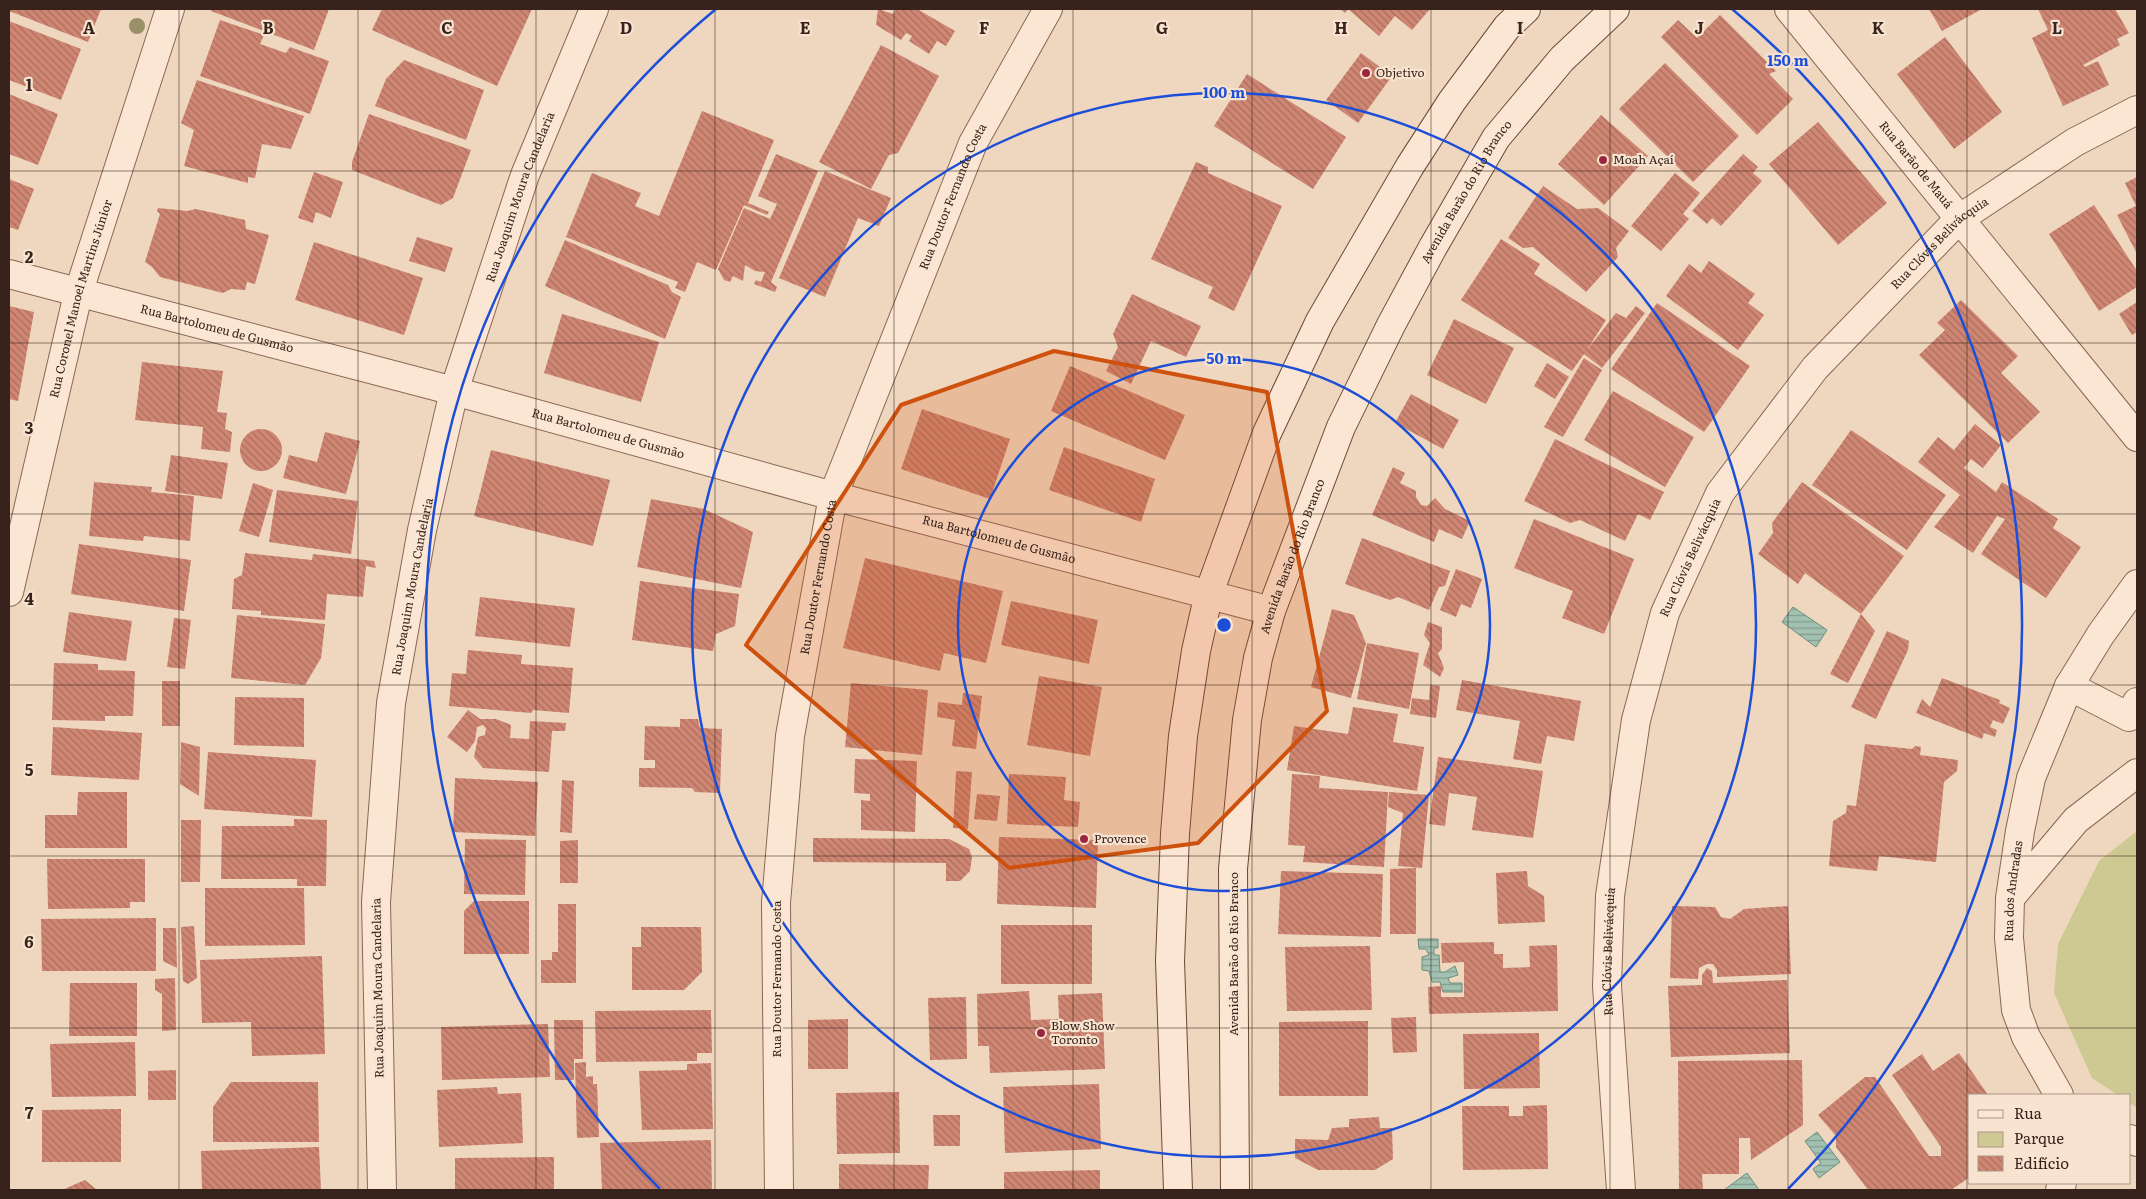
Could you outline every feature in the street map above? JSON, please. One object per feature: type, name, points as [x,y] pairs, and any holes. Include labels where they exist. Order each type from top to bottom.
[{"type":"street","name":"Rua Coronel Manoel Martins Júnior","points":[[9,592],[78,294],[170,9]]},
{"type":"street","name":"Rua Joaquim Moura Candelaria","points":[[382,1190],[376,902],[390,703],[422,530],[454,392],[525,175],[594,9]]},
{"type":"street","name":"Rua Doutor Fernando Costa","points":[[779,1190],[776,903],[790,736],[833,496],[973,143],[1048,9]]},
{"type":"street","points":[[1178,1190],[1170,961],[1175,834],[1183,736],[1196,651],[1209,593],[1267,433],[1320,321],[1410,166],[1452,101],[1507,27],[1526,9]]},
{"type":"street","name":"Avenida Barão do Rio Branco","points":[[1235,1190],[1233,869],[1247,720],[1258,658],[1271,611],[1341,427],[1391,325],[1438,239],[1496,138],[1562,59],[1615,9]]},
{"type":"street","name":"Rua Barão de Mauá","points":[[1789,9],[2137,437]]},
{"type":"street","name":"Rua Clóvis Belivácquia","points":[[1621,1190],[1607,986],[1610,896],[1636,720],[1665,613],[1720,493],[1815,368],[1959,219],[2075,142],[2137,110]]},
{"type":"street","name":"Rua Bartolomeu de Gusmão","points":[[9,274],[78,294],[454,392],[833,496],[1209,593],[1271,611]]},
{"type":"street","name":"Rua dos Andradas","points":[[2058,1094],[2026,1037],[2016,1010],[2009,938],[2010,898],[2031,778],[2069,686],[2101,634],[2137,584]]},
{"type":"street","points":[[2069,686],[2134,713]]},
{"type":"street","points":[[2010,898],[2076,820],[2137,773]]},
{"type":"highlighted area","points":[[1054,351],[1267,392],[1327,711],[1198,843],[1009,868],[746,645],[901,405]]},
{"type":"green space","points":[[2137,831],[2137,1108],[2131,1104],[2131,1094],[2116,1094],[2092,1078],[2054,993],[2058,944],[2099,861]]},
{"type":"shaded area","points":[[1793,607],[1827,630],[1816,647],[1782,622]]},
{"type":"shaded area","points":[[1418,939],[1438,939],[1438,948],[1434,948],[1434,955],[1439,955],[1440,972],[1445,972],[1455,966],[1458,975],[1448,978],[1450,983],[1462,983],[1462,992],[1443,992],[1440,982],[1432,982],[1429,971],[1422,970],[1422,957],[1429,955],[1426,949],[1419,949]]},
{"type":"shaded area","points":[[1817,1132],[1840,1162],[1819,1178],[1813,1169],[1821,1163],[1805,1141]]},
{"type":"shaded area","points":[[1747,1173],[1759,1190],[1724,1190]]},
{"type":"building","points":[[9,9],[101,9],[88,42],[9,11]]},
{"type":"building","points":[[212,9],[329,9],[314,50],[211,11]]},
{"type":"building","points":[[382,9],[532,9],[497,86],[372,30]]},
{"type":"building","points":[[878,9],[893,14],[896,9],[917,9],[955,31],[946,46],[937,41],[929,54],[909,41],[912,36],[906,33],[901,40],[876,25]]},
{"type":"building","points":[[1340,9],[1348,9],[1345,13]]},
{"type":"building","points":[[1348,9],[1430,9],[1412,30],[1395,16],[1379,36]]},
{"type":"building","points":[[1929,9],[1982,9],[1942,31]]},
{"type":"building","points":[[2038,9],[2115,9],[2129,33],[2117,39],[2120,45],[2083,65],[2085,67],[2098,61],[2109,85],[2063,106],[2032,38],[2048,30]]},
{"type":"building","points":[[1720,15],[1776,71],[1769,74],[1793,99],[1757,135],[1661,37],[1678,20],[1697,38]]},
{"type":"building","points":[[220,20],[264,35],[260,44],[286,53],[290,47],[329,61],[310,114],[200,76]]},
{"type":"building","points":[[9,21],[81,49],[61,100],[9,80]]},
{"type":"building","points":[[1945,37],[2002,112],[1954,149],[1897,74]]},
{"type":"building","points":[[881,45],[939,76],[898,153],[889,155],[871,189],[819,162]]},
{"type":"building","points":[[1361,53],[1392,76],[1358,123],[1326,100]]},
{"type":"building","points":[[404,60],[484,90],[466,140],[375,106],[386,79]]},
{"type":"building","points":[[1665,63],[1739,136],[1693,182],[1619,109]]},
{"type":"building","points":[[1247,74],[1346,137],[1313,189],[1214,126]]},
{"type":"building","points":[[197,80],[304,116],[291,149],[262,144],[255,178],[248,177],[248,183],[184,166],[194,130],[181,123]]},
{"type":"building","points":[[9,94],[58,114],[38,165],[9,154]]},
{"type":"building","points":[[702,111],[774,140],[748,203],[769,212],[767,215],[744,205],[716,270],[697,262],[685,292],[675,288],[678,282],[566,237],[592,173],[641,193],[635,206],[659,216]]},
{"type":"building","points":[[369,114],[471,150],[453,198],[441,205],[352,170],[352,162]]},
{"type":"building","name":"Moah Açaí","points":[[1601,115],[1648,156],[1604,205],[1558,164]]},
{"type":"building","points":[[1818,122],[1887,203],[1838,245],[1769,164]]},
{"type":"building","points":[[776,154],[818,171],[771,282],[777,287],[775,292],[754,284],[756,280],[761,282],[765,272],[755,271],[745,265],[743,281],[733,276],[730,282],[724,280],[718,269],[744,208],[770,219],[777,204],[758,196]]},
{"type":"building","points":[[1743,154],[1758,167],[1753,173],[1762,181],[1721,226],[1712,218],[1707,224],[1692,211]]},
{"type":"building","points":[[1196,162],[1208,167],[1208,173],[1282,206],[1234,311],[1208,298],[1213,287],[1151,259]]},
{"type":"building","points":[[825,171],[891,198],[879,226],[858,218],[825,297],[779,278]]},
{"type":"building","points":[[314,172],[343,182],[331,218],[316,212],[313,223],[298,218]]},
{"type":"building","points":[[1675,173],[1700,193],[1683,214],[1689,219],[1661,251],[1631,226]]},
{"type":"building","points":[[2137,177],[2137,254],[2117,215],[2136,206],[2125,183]]},
{"type":"building","points":[[9,179],[34,189],[18,230],[9,227]]},
{"type":"building","points":[[1543,186],[1577,209],[1598,208],[1629,231],[1616,248],[1618,257],[1586,292],[1533,247],[1523,248],[1508,238]]},
{"type":"building","points":[[2094,205],[2137,271],[2137,287],[2099,311],[2049,234]]},
{"type":"building","points":[[158,208],[187,211],[196,209],[245,220],[246,229],[269,235],[255,284],[247,282],[245,290],[231,289],[223,293],[160,277],[145,262],[160,214],[157,211]]},
{"type":"building","points":[[417,237],[453,248],[445,272],[409,261]]},
{"type":"building","points":[[1501,239],[1540,264],[1534,274],[1606,320],[1587,350],[1616,313],[1626,318],[1636,306],[1645,313],[1602,368],[1584,354],[1572,371],[1461,300]]},
{"type":"building","points":[[565,240],[668,285],[672,292],[681,297],[665,339],[545,286]]},
{"type":"building","points":[[314,242],[423,278],[404,335],[295,300]]},
{"type":"building","points":[[1709,261],[1755,294],[1748,303],[1764,315],[1738,350],[1666,296],[1689,264],[1701,273]]},
{"type":"building","points":[[1132,294],[1201,326],[1186,357],[1151,341],[1131,384],[1106,371],[1118,347],[1113,334]]},
{"type":"building","points":[[1961,300],[2018,356],[2001,373],[2040,412],[2008,443],[1919,355],[1945,330],[1937,323]]},
{"type":"building","points":[[2137,302],[2137,332],[2132,335],[2119,314]]},
{"type":"building","points":[[1657,303],[1750,366],[1704,432],[1611,369]]},
{"type":"building","points":[[9,306],[34,312],[18,401],[9,399]]},
{"type":"building","points":[[562,314],[659,342],[641,402],[544,373]]},
{"type":"building","points":[[1454,319],[1514,348],[1486,404],[1427,375]]},
{"type":"building","points":[[1584,358],[1602,370],[1563,437],[1544,427]]},
{"type":"building","points":[[142,362],[223,371],[217,412],[227,413],[225,429],[232,432],[230,452],[201,449],[203,427],[135,420]]},
{"type":"building","points":[[1547,363],[1569,377],[1555,399],[1534,386]]},
{"type":"building","points":[[1070,366],[1185,415],[1165,460],[1051,411]]},
{"type":"building","points":[[1613,391],[1694,437],[1665,487],[1584,440]]},
{"type":"building","points":[[1411,394],[1459,420],[1443,449],[1395,423]]},
{"type":"building","points":[[922,409],[1010,439],[990,499],[901,469]]},
{"type":"building","points":[[1975,424],[2001,445],[1983,468],[1971,459],[1964,468],[1996,492],[2002,482],[2058,519],[2053,528],[2081,547],[2046,598],[1981,554],[2005,519],[1997,516],[1973,553],[1934,527],[1960,495],[1918,462],[1938,437],[1954,450]]},
{"type":"building","points":[[257,429],[265,429],[276,435],[282,450],[276,465],[265,471],[257,471],[246,465],[240,454],[240,446],[246,435]]},
{"type":"building","points":[[1851,430],[1946,495],[1907,550],[1812,485]]},
{"type":"building","points":[[325,432],[360,441],[346,494],[283,478],[289,455],[317,462]]},
{"type":"building","points":[[1555,439],[1664,492],[1650,520],[1638,514],[1625,541],[1580,520],[1570,523],[1524,501]]},
{"type":"building","points":[[1064,447],[1155,479],[1141,522],[1049,490]]},
{"type":"building","points":[[491,450],[610,480],[593,546],[474,516]]},
{"type":"building","points":[[171,455],[228,463],[222,499],[165,491]]},
{"type":"building","points":[[1393,467],[1405,473],[1400,483],[1416,491],[1416,497],[1421,505],[1427,506],[1435,498],[1445,509],[1470,521],[1462,539],[1439,529],[1434,542],[1372,515]]},
{"type":"building","points":[[94,482],[152,487],[151,492],[194,496],[190,541],[144,536],[143,541],[89,536]]},
{"type":"building","points":[[1802,482],[1904,556],[1861,614],[1805,573],[1798,584],[1758,554],[1773,533],[1772,523]]},
{"type":"building","points":[[253,483],[273,490],[259,537],[239,531]]},
{"type":"building","points":[[277,490],[358,501],[351,554],[269,542]]},
{"type":"building","points":[[651,499],[704,509],[753,532],[741,588],[637,567]]},
{"type":"building","points":[[1534,519],[1634,559],[1604,634],[1562,618],[1573,591],[1514,568]]},
{"type":"building","points":[[1362,538],[1450,571],[1445,586],[1439,587],[1429,610],[1398,597],[1390,600],[1345,584]]},
{"type":"building","points":[[79,544],[191,560],[184,611],[71,594]]},
{"type":"building","points":[[245,553],[312,560],[313,554],[374,561],[376,568],[366,566],[363,597],[327,594],[325,620],[261,615],[261,611],[232,609],[234,579],[242,575]]},
{"type":"building","points":[[865,558],[1003,591],[986,663],[944,653],[940,671],[843,648]]},
{"type":"building","points":[[1456,569],[1482,579],[1471,608],[1461,604],[1456,617],[1440,610]]},
{"type":"building","points":[[640,581],[739,594],[735,626],[716,634],[713,651],[632,640]]},
{"type":"building","points":[[480,597],[575,608],[570,647],[475,636]]},
{"type":"building","points":[[1011,601],[1098,620],[1089,664],[1001,645]]},
{"type":"building","points":[[1332,609],[1354,615],[1366,643],[1351,698],[1311,687]]},
{"type":"building","points":[[69,612],[132,621],[126,661],[63,652]]},
{"type":"building","points":[[1861,614],[1875,631],[1848,683],[1830,674]]},
{"type":"building","points":[[237,615],[325,624],[321,658],[305,685],[231,678]]},
{"type":"building","points":[[174,618],[191,620],[185,669],[167,667]]},
{"type":"building","points":[[1428,622],[1442,627],[1442,649],[1438,653],[1444,668],[1440,677],[1423,665],[1430,643],[1424,635]]},
{"type":"building","points":[[1887,631],[1909,641],[1908,650],[1876,719],[1851,707]]},
{"type":"building","points":[[1367,643],[1419,653],[1409,709],[1357,699]]},
{"type":"building","points":[[468,650],[522,655],[521,664],[573,668],[569,713],[533,710],[531,713],[449,706],[452,673],[466,674]]},
{"type":"building","points":[[54,663],[98,664],[98,670],[135,671],[133,716],[105,716],[105,721],[52,720]]},
{"type":"building","points":[[1039,676],[1102,687],[1090,756],[1027,745]]},
{"type":"building","points":[[1942,678],[2000,700],[1999,703],[2010,708],[2003,724],[1993,720],[1990,727],[1997,730],[1995,737],[1984,733],[1982,739],[1916,713],[1922,699],[1930,707]]},
{"type":"building","points":[[1462,680],[1581,701],[1574,741],[1547,736],[1541,764],[1513,759],[1520,721],[1456,710]]},
{"type":"building","points":[[162,681],[180,681],[180,726],[162,726]]},
{"type":"building","points":[[851,683],[928,690],[922,755],[845,747]]},
{"type":"building","points":[[1430,685],[1440,686],[1436,718],[1410,714],[1412,698],[1429,700]]},
{"type":"building","points":[[963,693],[982,696],[976,749],[952,746],[955,720],[937,717],[938,702],[962,705]]},
{"type":"building","points":[[235,697],[304,698],[304,747],[234,745]]},
{"type":"building","points":[[1353,707],[1398,714],[1393,742],[1424,747],[1417,791],[1287,770],[1294,726],[1348,734]]},
{"type":"building","points":[[468,710],[480,719],[496,719],[511,725],[510,738],[529,739],[530,721],[566,723],[565,731],[552,731],[549,772],[483,768],[474,757],[478,737],[485,735],[486,728],[483,725],[477,727],[475,741],[467,752],[447,737]]},
{"type":"building","points":[[680,719],[698,719],[700,728],[722,729],[720,793],[695,792],[692,788],[639,787],[639,768],[655,768],[655,760],[644,760],[645,726],[680,727]]},
{"type":"building","points":[[53,727],[142,733],[139,780],[51,775]]},
{"type":"building","points":[[181,742],[200,747],[199,796],[180,784]]},
{"type":"building","points":[[1865,744],[1912,749],[1915,746],[1921,747],[1920,755],[1958,760],[1957,771],[1944,782],[1936,862],[1879,856],[1877,871],[1829,866],[1833,821],[1846,813],[1847,805],[1856,806]]},
{"type":"building","points":[[208,752],[316,760],[312,817],[204,809]]},
{"type":"building","points":[[1438,757],[1543,771],[1533,838],[1472,830],[1477,797],[1449,793],[1445,826],[1429,824]]},
{"type":"building","points":[[855,759],[917,761],[915,832],[861,830],[861,800],[870,801],[870,794],[854,793]]},
{"type":"building","points":[[956,771],[972,772],[968,829],[953,828]]},
{"type":"building","points":[[1009,774],[1066,777],[1064,800],[1080,802],[1078,827],[1007,824]]},
{"type":"building","points":[[1292,774],[1320,776],[1319,788],[1388,792],[1384,867],[1303,862],[1305,846],[1288,845]]},
{"type":"building","points":[[455,778],[538,782],[535,836],[453,832]]},
{"type":"building","points":[[562,780],[574,781],[572,833],[560,832]]},
{"type":"building","points":[[78,792],[127,792],[127,848],[45,848],[45,815],[77,815]]},
{"type":"building","points":[[1389,792],[1429,795],[1422,868],[1398,866],[1403,813],[1388,807]]},
{"type":"building","points":[[977,794],[1000,796],[997,821],[974,819]]},
{"type":"building","points":[[294,819],[327,820],[326,886],[297,886],[297,879],[221,879],[222,826],[294,826]]},
{"type":"building","points":[[181,820],[201,820],[200,882],[181,882]]},
{"type":"building","points":[[999,837],[1098,840],[1096,908],[997,904]]},
{"type":"building","points":[[813,838],[949,839],[969,849],[972,857],[970,871],[960,881],[946,881],[946,863],[813,862]]},
{"type":"building","points":[[465,839],[526,840],[525,895],[464,894]]},
{"type":"building","points":[[578,840],[578,883],[560,883],[560,841]]},
{"type":"building","points":[[47,859],[145,859],[145,902],[130,902],[130,908],[48,909]]},
{"type":"building","points":[[1416,868],[1416,934],[1390,934],[1390,869]]},
{"type":"building","points":[[1281,871],[1383,874],[1381,937],[1278,934]]},
{"type":"building","points":[[1527,871],[1528,886],[1544,896],[1545,922],[1498,924],[1496,873]]},
{"type":"building","points":[[205,888],[304,888],[305,945],[205,946]]},
{"type":"building","points":[[474,901],[529,901],[529,954],[464,954],[464,911]]},
{"type":"building","points":[[558,904],[576,904],[576,983],[541,983],[541,960],[552,960],[552,952],[558,952]]},
{"type":"building","points":[[1672,906],[1715,907],[1721,917],[1730,919],[1744,909],[1788,906],[1791,974],[1717,977],[1717,970],[1713,964],[1707,964],[1699,968],[1698,979],[1670,978]]},
{"type":"building","points":[[156,918],[156,971],[42,971],[41,919]]},
{"type":"building","points":[[1001,925],[1092,925],[1092,984],[1001,984]]},
{"type":"building","points":[[194,926],[197,978],[188,984],[183,981],[181,927]]},
{"type":"building","points":[[641,927],[701,927],[702,972],[684,990],[632,990],[632,947],[641,947]]},
{"type":"building","points":[[163,928],[176,928],[177,968],[163,961]]},
{"type":"building","points":[[1494,942],[1494,954],[1503,954],[1503,968],[1530,967],[1529,946],[1557,945],[1558,1011],[1429,1014],[1428,987],[1441,986],[1441,997],[1464,997],[1464,962],[1442,963],[1441,943]]},
{"type":"building","points":[[1370,946],[1372,1010],[1287,1011],[1285,947]]},
{"type":"building","points":[[322,956],[325,1054],[252,1056],[251,1022],[202,1023],[200,960]]},
{"type":"building","points":[[1707,968],[1712,971],[1713,983],[1787,980],[1790,1053],[1671,1057],[1668,986],[1702,985],[1702,975]]},
{"type":"building","points":[[175,978],[176,1030],[162,1031],[162,994],[155,990],[155,979]]},
{"type":"building","points":[[70,983],[137,983],[137,1036],[69,1036]]},
{"type":"building","name":"Blow Show Toronto","points":[[1029,991],[1031,1020],[1059,1019],[1058,995],[1102,993],[1105,1069],[990,1073],[989,1046],[978,1046],[977,994]]},
{"type":"building","points":[[966,997],[967,1059],[930,1060],[928,998]]},
{"type":"building","points":[[711,1010],[712,1053],[697,1053],[697,1061],[596,1062],[595,1011]]},
{"type":"building","points":[[1416,1017],[1417,1052],[1393,1053],[1391,1018]]},
{"type":"building","points":[[848,1019],[848,1069],[808,1069],[808,1020]]},
{"type":"building","points":[[554,1020],[583,1020],[583,1059],[574,1059],[574,1080],[555,1080]]},
{"type":"building","points":[[1368,1021],[1368,1096],[1279,1096],[1279,1022]]},
{"type":"building","points":[[548,1024],[550,1077],[442,1080],[441,1027]]},
{"type":"building","points":[[1539,1033],[1540,1088],[1464,1089],[1463,1034]]},
{"type":"building","points":[[135,1042],[136,1096],[52,1097],[50,1044]]},
{"type":"building","points":[[1959,1053],[1987,1094],[1968,1094],[1968,1178],[1951,1190],[1868,1190],[1836,1147],[1836,1136],[1818,1115],[1865,1077],[1875,1077],[1929,1156],[1941,1156],[1941,1147],[1892,1075],[1922,1054],[1933,1071]]},
{"type":"building","points":[[1802,1060],[1803,1125],[1751,1160],[1750,1138],[1739,1138],[1739,1174],[1702,1174],[1703,1190],[1679,1190],[1678,1061]]},
{"type":"building","points":[[586,1062],[586,1077],[593,1076],[593,1084],[597,1084],[599,1137],[577,1138],[575,1063]]},
{"type":"building","points":[[711,1063],[713,1129],[642,1130],[639,1071],[687,1070],[687,1064]]},
{"type":"building","points":[[176,1070],[176,1100],[148,1100],[148,1071]]},
{"type":"building","points":[[231,1082],[318,1082],[319,1142],[213,1142],[213,1107]]},
{"type":"building","points":[[1099,1084],[1101,1149],[1005,1153],[1003,1087]]},
{"type":"building","points":[[497,1087],[498,1094],[521,1093],[523,1143],[439,1147],[437,1090]]},
{"type":"building","points":[[899,1092],[900,1153],[837,1154],[836,1093]]},
{"type":"building","points":[[1547,1105],[1548,1169],[1463,1170],[1462,1106],[1509,1106],[1509,1116],[1523,1116],[1523,1106]]},
{"type":"building","points":[[121,1109],[121,1162],[42,1162],[42,1110]]},
{"type":"building","points":[[933,1115],[960,1115],[960,1146],[934,1146]]},
{"type":"building","points":[[1379,1117],[1380,1128],[1392,1128],[1393,1159],[1375,1170],[1318,1170],[1295,1158],[1295,1139],[1328,1140],[1332,1128],[1349,1127],[1349,1119]]},
{"type":"building","points":[[711,1140],[712,1190],[602,1190],[600,1143]]},
{"type":"building","points":[[319,1147],[321,1190],[202,1190],[201,1151]]},
{"type":"building","points":[[554,1157],[554,1190],[455,1190],[455,1158]]},
{"type":"building","points":[[839,1164],[929,1165],[928,1190],[839,1190]]},
{"type":"building","points":[[1100,1170],[1100,1190],[1004,1190],[1004,1172]]},
{"type":"building","points":[[85,1180],[97,1190],[62,1190]]},
{"type":"place","name":"Objetivo","points":[[1366,73]]},
{"type":"place","name":"Moah Açaí","points":[[1603,160]]},
{"type":"place","name":"Provence","points":[[1084,839]]},
{"type":"place","name":"Blow Show Toronto","points":[[1041,1033]]}]
